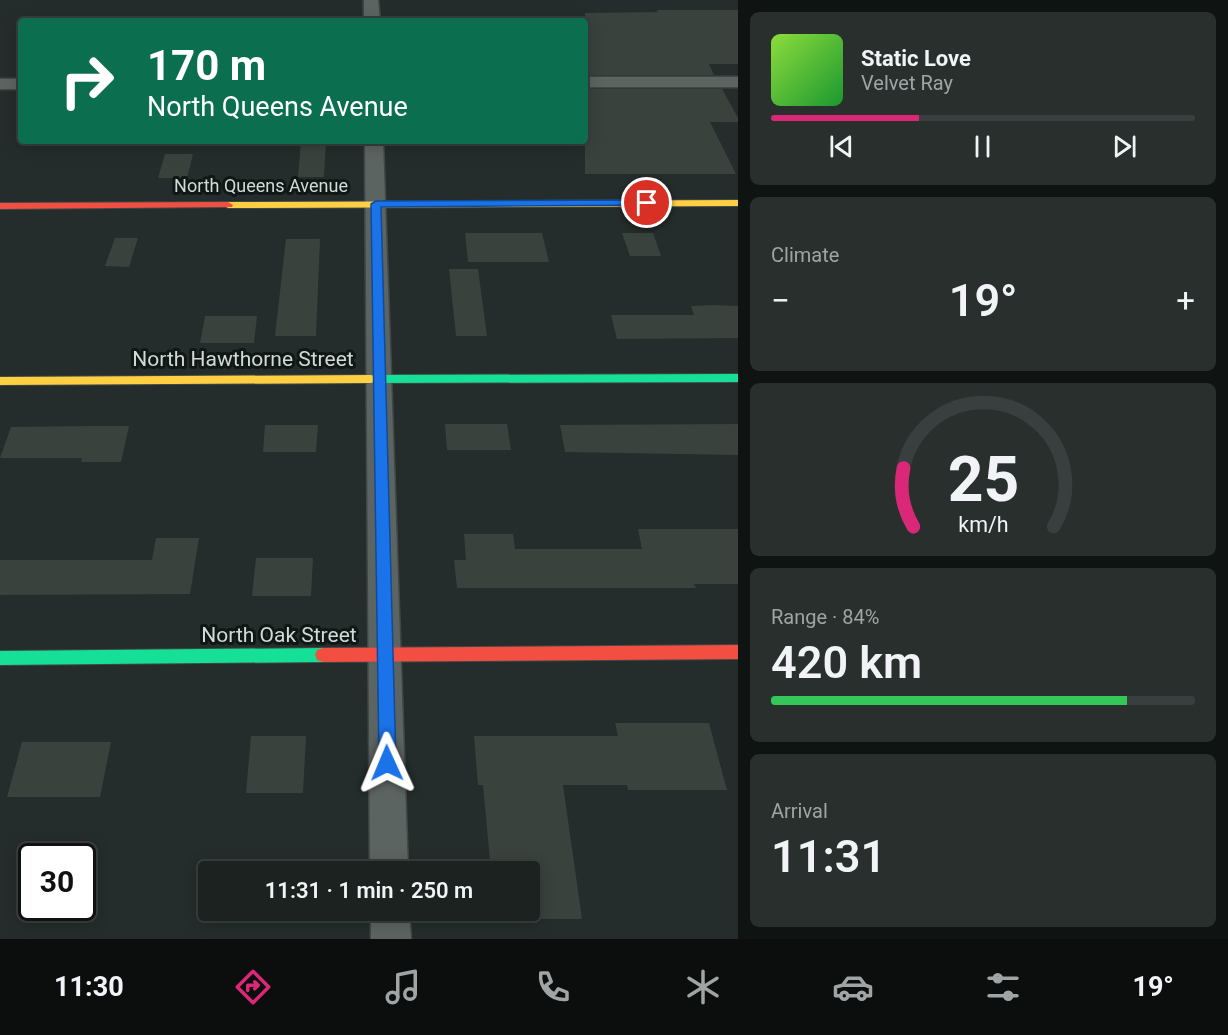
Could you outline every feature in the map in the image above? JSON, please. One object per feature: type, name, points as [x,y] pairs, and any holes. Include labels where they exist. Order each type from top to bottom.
[{"type":"street","points":[[371,0],[372,18]]},
{"type":"street","points":[[588,82],[738,82]]},
{"type":"street","points":[[0,84],[18,84]]},
{"type":"street","points":[[374,144],[389,861]]},
{"type":"street","name":"North Queens Avenue","points":[[0,206],[738,202]]},
{"type":"street","name":"North Hawthorne Street","points":[[0,381],[738,378]]},
{"type":"street","name":"North Oak Street","points":[[0,658],[738,652]]},
{"type":"street","points":[[390,921],[391,939]]},
{"type":"building","points":[[657,10],[738,10],[738,64],[709,64],[714,75],[588,75],[588,18],[585,18],[585,13],[658,12]]},
{"type":"building","points":[[588,89],[722,89],[738,118],[738,122],[710,122],[736,174],[585,174],[585,144],[588,144]]},
{"type":"building","points":[[301,144],[326,144],[324,177],[298,177]]},
{"type":"building","points":[[165,154],[193,154],[187,178],[158,178]]},
{"type":"building","points":[[465,233],[542,233],[549,262],[468,262]]},
{"type":"building","points":[[622,233],[653,233],[661,256],[630,256]]},
{"type":"building","points":[[115,238],[138,238],[129,267],[105,266]]},
{"type":"building","points":[[286,239],[320,239],[316,336],[275,336]]},
{"type":"building","points":[[449,269],[478,269],[487,336],[456,336]]},
{"type":"building","points":[[691,306],[738,306],[738,338],[617,339],[611,315],[694,315]]},
{"type":"building","points":[[205,316],[257,316],[254,343],[200,343]]},
{"type":"building","points":[[445,424],[507,424],[511,450],[447,450]]},
{"type":"building","points":[[738,424],[738,455],[565,452],[560,425]]},
{"type":"building","points":[[265,425],[318,425],[316,452],[263,452]]},
{"type":"building","points":[[129,426],[121,462],[81,462],[82,458],[0,458],[11,427]]},
{"type":"building","points":[[638,529],[738,529],[738,584],[694,584],[696,588],[457,588],[454,560],[466,560],[464,534],[513,534],[515,549],[642,549]]},
{"type":"building","points":[[156,538],[199,538],[190,594],[0,595],[0,560],[152,560]]},
{"type":"building","points":[[256,558],[313,558],[311,596],[252,596]]},
{"type":"building","points":[[615,723],[709,723],[727,790],[628,790],[627,785],[563,785],[582,919],[540,919],[540,861],[490,861],[483,785],[478,785],[474,736],[618,736]]},
{"type":"building","points":[[251,736],[306,736],[303,793],[246,793]]},
{"type":"building","points":[[22,742],[111,742],[100,797],[7,797]]},
{"type":"traffic: fast","points":[[371,379],[738,378]]},
{"type":"traffic: fast","points":[[0,658],[323,655]]},
{"type":"traffic: slow","points":[[228,205],[738,203]]},
{"type":"traffic: slow","points":[[0,381],[371,379]]},
{"type":"traffic: jam","points":[[0,206],[228,205]]},
{"type":"traffic: jam","points":[[323,655],[738,652]]},
{"type":"route","points":[[387,763],[376,204],[647,203]]}]
